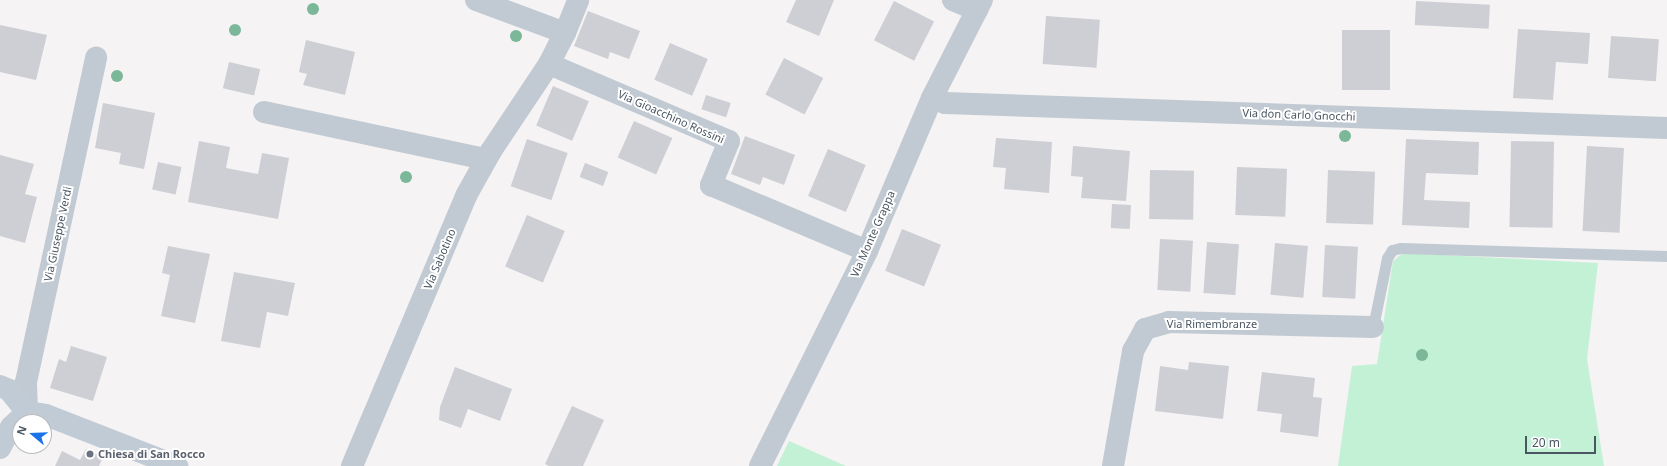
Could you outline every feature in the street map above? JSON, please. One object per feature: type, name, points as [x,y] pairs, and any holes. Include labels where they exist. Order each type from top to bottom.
[{"type":"street","points":[[476,0],[565,33]]},
{"type":"street","name":"Via Sabotino","points":[[352,466],[467,194],[486,159],[549,64],[565,33],[578,0]]},
{"type":"street","points":[[953,0],[980,5]]},
{"type":"street","name":"Via Monte Grappa","points":[[760,466],[867,251],[932,98],[980,5]]},
{"type":"street","name":"Via Giuseppe Verdi","points":[[27,412],[26,382],[96,57]]},
{"type":"street","name":"Via Gioacchino Rossini","points":[[549,64],[728,141],[710,185],[867,251]]},
{"type":"street","name":"Via don Carlo Gnocchi","points":[[932,98],[945,103],[1667,128]]},
{"type":"street","points":[[264,112],[486,159]]},
{"type":"street","name":"Via Rimembranze","points":[[1112,466],[1133,351],[1145,329],[1169,322],[1373,328]]},
{"type":"street","points":[[0,386],[8,390],[27,412],[46,415],[177,466]]},
{"type":"street","points":[[0,448],[11,427],[27,412]]},
{"type":"lane","points":[[1373,328],[1386,258],[1392,250],[1396,249],[1667,256]]},
{"type":"green space","points":[[1403,253],[1598,263],[1587,359],[1604,466],[1338,466],[1352,366],[1377,364],[1393,261]]},
{"type":"green space","points":[[789,441],[846,466],[777,466]]},
{"type":"building","points":[[796,0],[834,0],[819,36],[786,22]]},
{"type":"building","points":[[894,1],[934,21],[914,61],[874,40]]},
{"type":"building","points":[[1416,1],[1490,5],[1489,29],[1415,25]]},
{"type":"building","points":[[588,11],[640,31],[629,59],[610,52],[608,59],[574,46]]},
{"type":"building","points":[[1046,16],[1100,20],[1097,68],[1043,64]]},
{"type":"building","points":[[0,25],[47,35],[36,80],[0,72]]},
{"type":"building","points":[[1518,29],[1590,33],[1588,64],[1556,62],[1553,100],[1513,98]]},
{"type":"building","points":[[1342,30],[1390,30],[1390,90],[1342,90]]},
{"type":"building","points":[[1611,36],[1659,39],[1656,81],[1608,78]]},
{"type":"building","points":[[306,40],[355,52],[345,95],[303,85],[307,74],[299,72]]},
{"type":"building","points":[[670,43],[708,59],[692,96],[654,80]]},
{"type":"building","points":[[784,58],[823,78],[805,115],[765,95]]},
{"type":"building","points":[[229,62],[260,69],[254,96],[223,88]]},
{"type":"building","points":[[553,86],[589,101],[572,141],[536,126]]},
{"type":"building","points":[[706,95],[731,103],[726,117],[701,109]]},
{"type":"building","points":[[103,103],[155,113],[144,169],[119,164],[121,153],[95,148]]},
{"type":"building","points":[[634,121],[672,138],[656,175],[618,158]]},
{"type":"building","points":[[745,136],[795,155],[784,185],[763,177],[760,185],[731,174]]},
{"type":"building","points":[[996,138],[1052,142],[1049,193],[1004,189],[1006,168],[993,167]]},
{"type":"building","points":[[527,139],[568,153],[551,200],[511,186]]},
{"type":"building","points":[[1406,139],[1479,142],[1478,175],[1426,173],[1424,200],[1470,202],[1469,228],[1402,225]]},
{"type":"building","points":[[199,141],[230,147],[226,168],[258,174],[262,153],[289,158],[278,219],[188,202]]},
{"type":"building","points":[[1511,141],[1554,142],[1552,228],[1509,227]]},
{"type":"building","points":[[1073,146],[1130,151],[1126,201],[1081,198],[1083,177],[1071,176]]},
{"type":"building","points":[[1587,146],[1624,148],[1620,233],[1583,231]]},
{"type":"building","points":[[828,149],[866,165],[846,212],[808,196]]},
{"type":"building","points":[[0,155],[34,164],[25,194],[37,197],[25,243],[0,236]]},
{"type":"building","points":[[158,162],[181,167],[176,194],[152,189]]},
{"type":"building","points":[[585,163],[608,172],[603,186],[580,177]]},
{"type":"building","points":[[1237,167],[1287,169],[1285,217],[1235,215]]},
{"type":"building","points":[[1150,170],[1194,171],[1193,220],[1149,219]]},
{"type":"building","points":[[1328,170],[1375,172],[1373,225],[1326,223]]},
{"type":"building","points":[[1112,204],[1131,205],[1130,229],[1111,228]]},
{"type":"building","points":[[527,215],[565,231],[543,283],[505,267]]},
{"type":"building","points":[[902,229],[941,245],[924,286],[885,271]]},
{"type":"building","points":[[1160,239],[1193,241],[1190,292],[1157,290]]},
{"type":"building","points":[[1207,242],[1239,244],[1235,295],[1203,293]]},
{"type":"building","points":[[1275,243],[1308,246],[1303,298],[1270,295]]},
{"type":"building","points":[[1325,245],[1358,247],[1355,299],[1322,297]]},
{"type":"building","points":[[168,246],[210,254],[195,323],[161,316],[170,275],[162,273]]},
{"type":"building","points":[[234,272],[295,283],[288,316],[267,312],[260,348],[221,341]]},
{"type":"building","points":[[71,346],[107,357],[93,401],[50,388],[59,359],[66,362]]},
{"type":"building","points":[[1189,362],[1229,366],[1223,419],[1155,411],[1160,366],[1188,370]]},
{"type":"building","points":[[455,367],[512,389],[500,421],[468,409],[461,428],[439,420],[440,407]]},
{"type":"building","points":[[1262,372],[1315,378],[1313,397],[1322,398],[1318,437],[1280,432],[1282,414],[1257,411]]},
{"type":"building","points":[[572,406],[604,420],[583,466],[549,466],[545,464]]},
{"type":"building","name":"Chiesa di San Rocco","points":[[86,449],[103,457],[99,466],[55,466],[62,451],[80,460]]},
{"type":"place","name":"Chiesa di San Rocco","points":[[90,454]]}]
